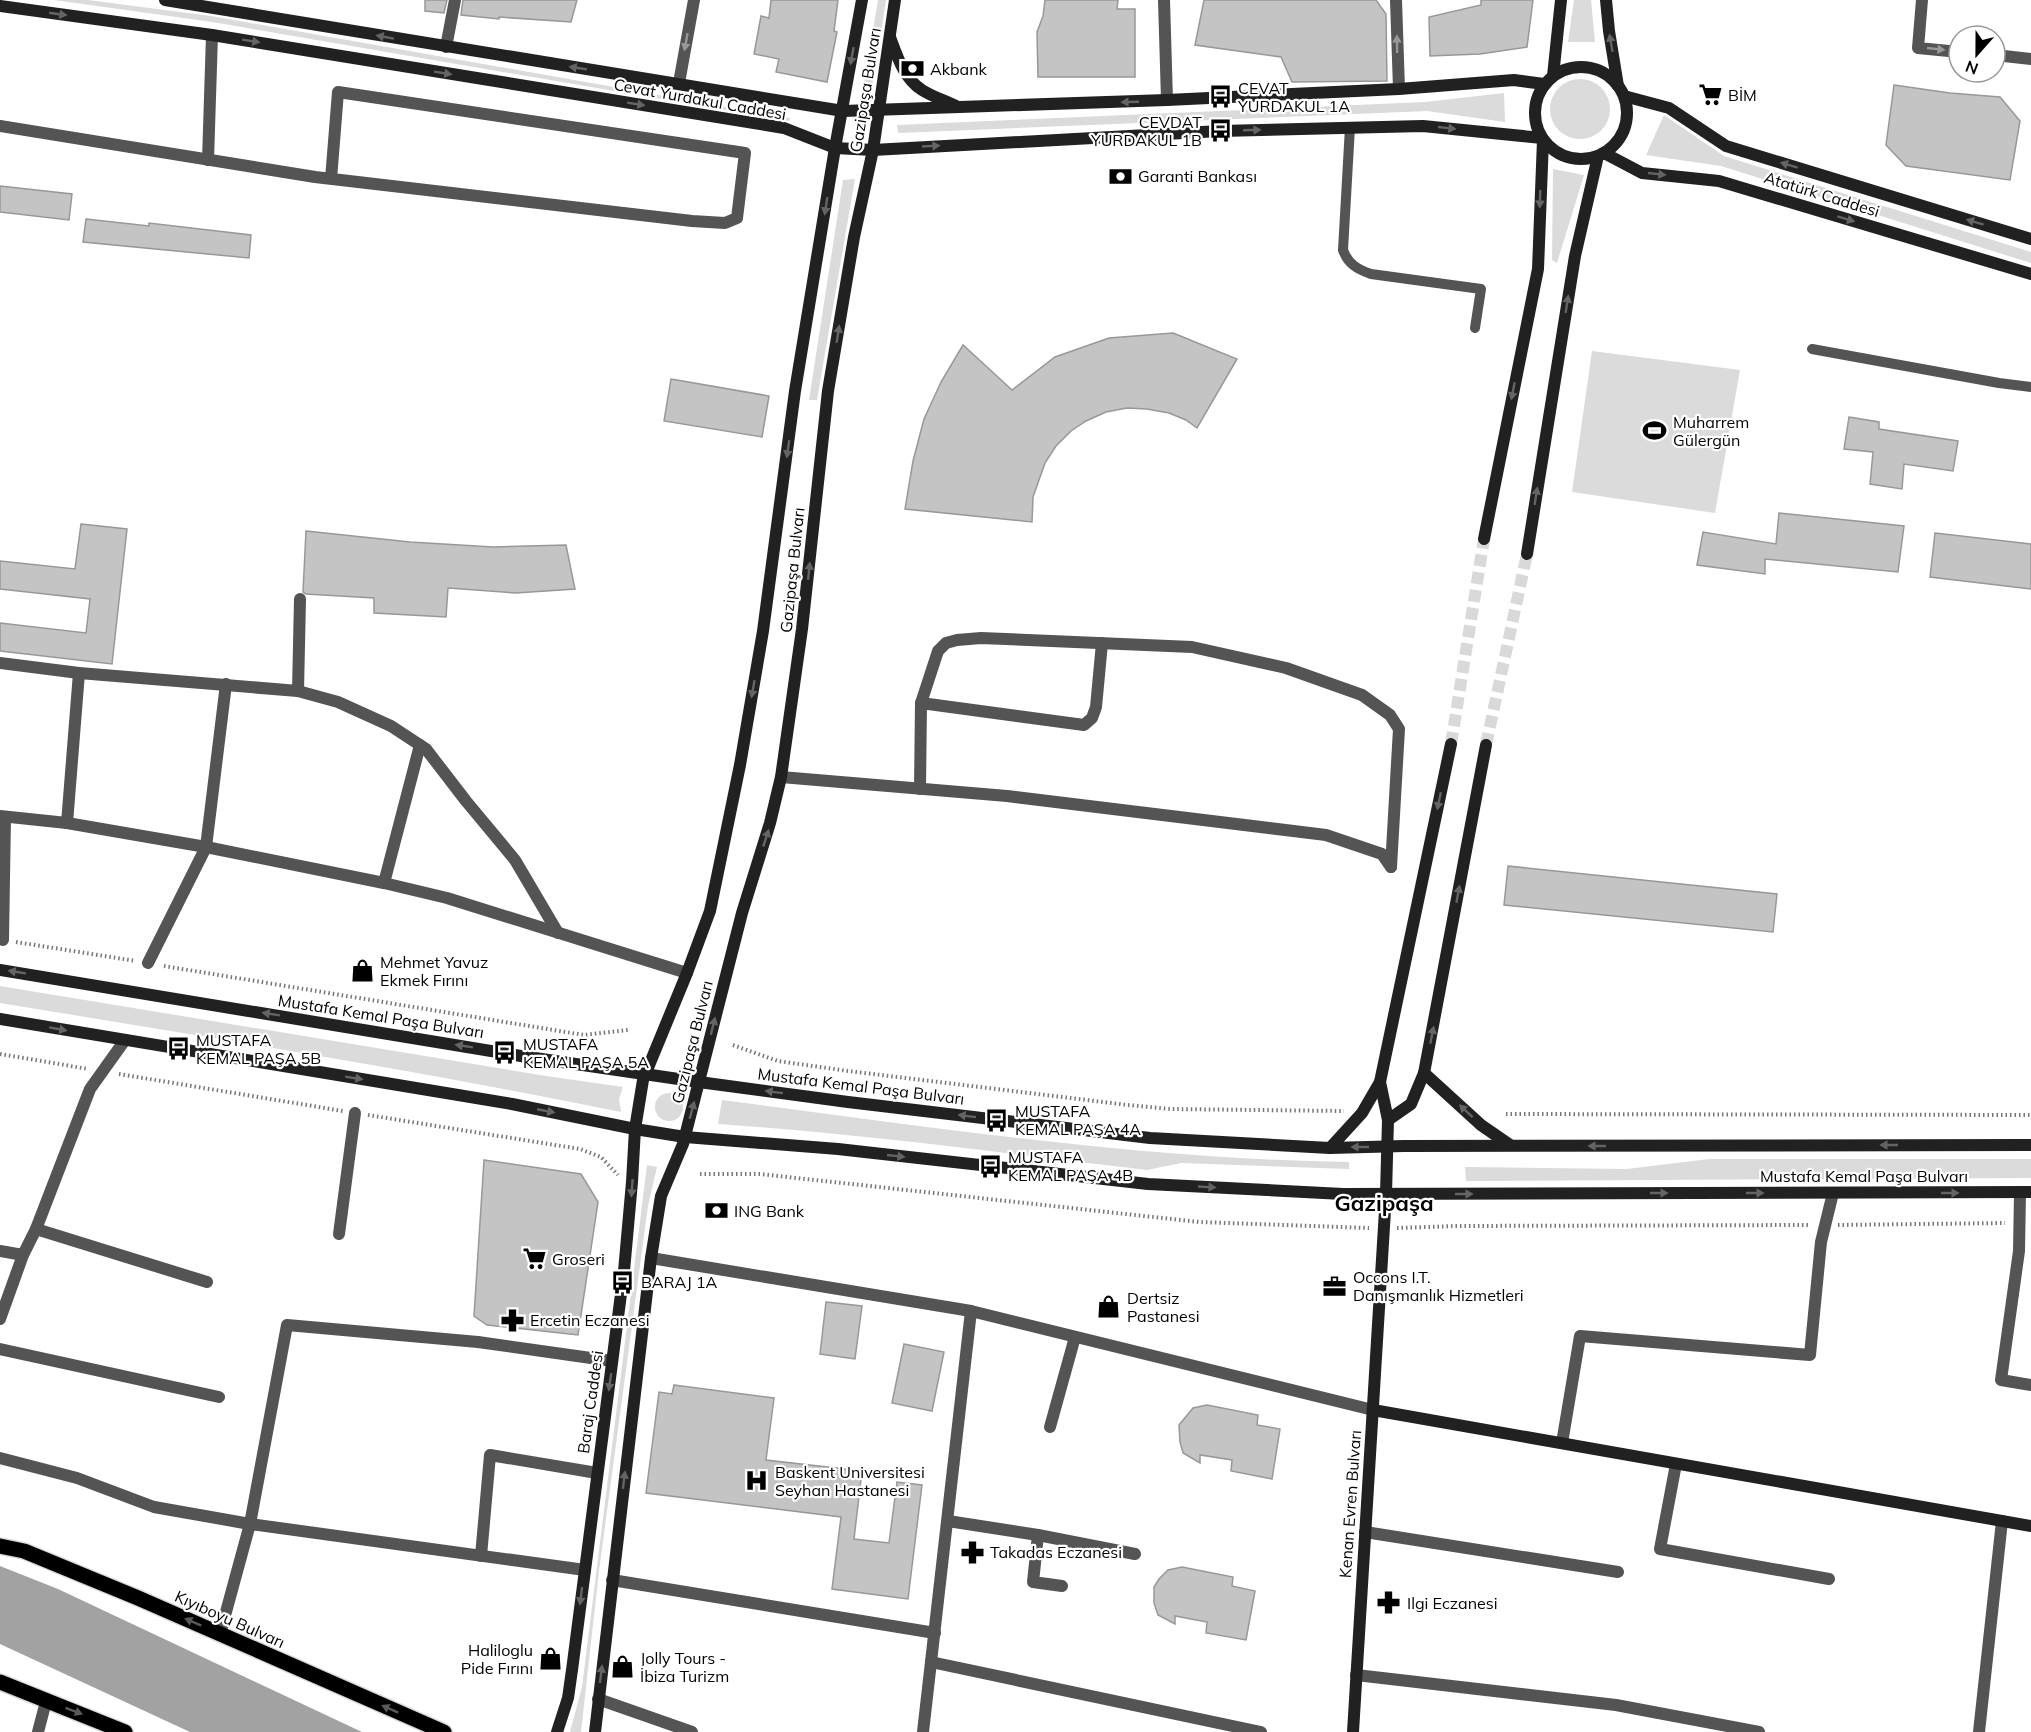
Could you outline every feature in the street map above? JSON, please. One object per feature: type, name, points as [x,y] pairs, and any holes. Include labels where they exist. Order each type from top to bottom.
[{"type":"main road","name":"Cevat Yurdakul Caddesi","points":[[165,0],[209,3],[446,47],[843,111],[1167,100],[1399,89],[1514,80],[1549,80]]},
{"type":"main road","name":"Gazipaşa Bulvarı","points":[[645,1074],[710,911],[740,765],[763,632],[795,391],[862,0]]},
{"type":"main road","name":"Gazipaşa Bulvarı","points":[[685,1137],[742,914],[782,777],[802,629],[828,391],[854,237],[873,150],[895,0]]},
{"type":"main road","points":[[1549,80],[1561,0]]},
{"type":"main road","points":[[1606,0],[1609,31],[1621,91],[1627,108],[1627,120],[1623,132],[1617,142],[1601,155],[1574,159],[1551,149],[1537,130],[1534,112],[1538,94],[1549,80],[1566,69],[1581,66],[1595,69],[1608,75],[1621,91]]},
{"type":"main road","name":"Cevat Yurdakul Caddesi","points":[[0,6],[212,35],[784,128],[835,148],[873,150],[1220,131],[1423,126],[1542,139]]},
{"type":"main road","points":[[890,36],[899,60],[911,81],[922,91],[961,108]]},
{"type":"main road","name":"Atatürk Caddesi","points":[[1621,91],[1669,108],[1726,146],[2031,239]]},
{"type":"main road","points":[[1484,539],[1538,269],[1542,139]]},
{"type":"main road","points":[[1527,554],[1575,256],[1601,155]]},
{"type":"main road","name":"Atatürk Caddesi","points":[[1601,155],[1642,173],[1719,180],[2031,274]]},
{"type":"main road","points":[[1330,1148],[1362,1113],[1380,1082],[1451,744]]},
{"type":"main road","points":[[1388,1120],[1411,1104],[1424,1073],[1486,745]]},
{"type":"main road","name":"Mustafa Kemal Paşa Bulvarı","points":[[0,970],[699,1083],[1150,1138],[1330,1148],[1511,1145],[2031,1145]]},
{"type":"main road","points":[[0,1019],[512,1104],[685,1137],[661,1196],[651,1258],[595,1732]]},
{"type":"main road","points":[[1424,1073],[1481,1125],[1511,1145]]},
{"type":"main road","name":"Baraj Caddesi","points":[[557,1732],[568,1698],[624,1271],[634,1129],[645,1074]]},
{"type":"main road","name":"Kenan Evren Bulvarı","points":[[1353,1732],[1386,1194],[1388,1120],[1380,1082]]},
{"type":"main road","name":"Mustafa Kemal Paşa Bulvarı","points":[[685,1137],[838,1149],[1148,1184],[1343,1194],[2026,1192]]},
{"type":"main road","points":[[1372,1410],[2031,1526]]},
{"type":"main road","name":"Kıyıboyu Bulvarı","points":[[0,1546],[24,1551],[444,1732]]},
{"type":"main road","points":[[0,1682],[125,1732]]},
{"type":"street","points":[[446,47],[454,0]]},
{"type":"street","points":[[679,83],[694,0]]},
{"type":"street","points":[[1164,0],[1167,100]]},
{"type":"street","points":[[1396,0],[1399,89]]},
{"type":"street","points":[[1922,0],[1918,48],[1947,51]]},
{"type":"street","points":[[208,160],[212,35]]},
{"type":"street","points":[[2007,56],[2031,59]]},
{"type":"street","points":[[0,126],[331,179],[681,220],[725,223],[737,218],[746,153],[338,92],[331,179]]},
{"type":"street","points":[[298,691],[300,599]]},
{"type":"street","points":[[782,777],[920,789],[1007,796],[1326,836],[1382,854],[1391,867],[1399,729],[1390,715],[1362,695],[1286,668],[1192,647],[981,638],[957,640],[946,644],[938,651],[921,703],[920,789]]},
{"type":"street","points":[[921,703],[1084,725],[1092,718],[1096,708],[1102,643]]},
{"type":"street","points":[[0,663],[79,673],[298,691],[338,702],[392,726],[426,749],[465,801],[515,860],[558,933]]},
{"type":"street","points":[[67,824],[79,673]]},
{"type":"street","points":[[148,963],[206,847],[226,684]]},
{"type":"street","points":[[384,884],[420,745]]},
{"type":"street","points":[[3,940],[3,817],[67,824],[206,847],[447,898],[687,973]]},
{"type":"street","points":[[0,1319],[23,1255],[36,1229],[90,1089],[125,1040]]},
{"type":"street","points":[[339,1234],[355,1113]]},
{"type":"street","points":[[2026,1192],[2020,1223],[2019,1251],[2001,1380],[2031,1385]]},
{"type":"street","points":[[1562,1443],[1580,1336],[1810,1355],[1821,1242],[1833,1193]]},
{"type":"street","points":[[36,1229],[207,1282]]},
{"type":"street","points":[[0,1251],[23,1255]]},
{"type":"street","points":[[651,1258],[971,1311],[1372,1410]]},
{"type":"street","points":[[923,1732],[971,1311]]},
{"type":"street","points":[[220,1634],[250,1524],[287,1324],[478,1342],[612,1361]]},
{"type":"street","points":[[1050,1427],[1074,1336]]},
{"type":"street","points":[[0,1349],[219,1397]]},
{"type":"street","points":[[481,1556],[490,1455],[597,1473]]},
{"type":"street","points":[[0,1458],[77,1478],[154,1507],[250,1524],[585,1570]]},
{"type":"street","points":[[1676,1464],[1660,1549],[1828,1579]]},
{"type":"street","points":[[948,1521],[1038,1534],[1135,1554]]},
{"type":"street","points":[[1979,1732],[2002,1521]]},
{"type":"street","points":[[1365,1532],[1618,1572]]},
{"type":"street","points":[[1038,1534],[1033,1582],[1062,1586]]},
{"type":"street","points":[[612,1580],[935,1634]]},
{"type":"street","points":[[931,1662],[1261,1732]]},
{"type":"street","points":[[1356,1675],[1616,1705],[1759,1732]]},
{"type":"street","points":[[598,1699],[692,1732]]},
{"type":"street","points":[[38,1732],[45,1709]]},
{"type":"lane","points":[[1350,127],[1343,250],[1348,261],[1360,270],[1371,274],[1481,289],[1475,328]]},
{"type":"lane","points":[[1812,349],[2031,387]]},
{"type":"path","points":[[3,940],[584,1035],[628,1030]]},
{"type":"path","points":[[733,1045],[778,1061],[1128,1105],[1170,1109],[1351,1111]]},
{"type":"path","points":[[0,1054],[580,1149],[601,1157],[617,1175],[632,1176]]},
{"type":"path","points":[[1506,1114],[2031,1115]]},
{"type":"path","points":[[700,1174],[760,1174],[1199,1222],[1383,1229],[1456,1226],[2020,1223]]},
{"type":"shaded area","points":[[54,0],[88,0],[211,16],[790,118],[789,121],[212,22]]},
{"type":"shaded area","points":[[878,0],[886,0],[872,90],[863,89]]},
{"type":"shaded area","points":[[1574,0],[1591,0],[1595,42],[1568,42]]},
{"type":"shaded area","points":[[1580,79],[1597,84],[1605,92],[1610,109],[1605,126],[1597,134],[1580,139],[1563,134],[1555,126],[1550,109],[1555,92],[1563,84]]},
{"type":"shaded area","points":[[1504,93],[1505,122],[1427,111],[898,133],[897,125],[1425,102]]},
{"type":"shaded area","points":[[1664,115],[1724,156],[2031,252],[2031,263],[1721,166],[1646,155]]},
{"type":"shaded area","points":[[1553,169],[1584,175],[1557,263],[1552,260]]},
{"type":"shaded area","points":[[855,179],[817,400],[809,400],[843,180]]},
{"type":"shaded area","name":"Muharrem Gülergün","points":[[1592,351],[1740,370],[1715,513],[1572,492]]},
{"type":"shaded area","points":[[0,986],[623,1087],[619,1099],[621,1112],[389,1068],[0,1003]]},
{"type":"shaded area","points":[[669,1093],[679,1097],[683,1107],[679,1117],[669,1121],[659,1117],[655,1107],[659,1097]]},
{"type":"shaded area","points":[[722,1100],[956,1131],[1113,1148],[1270,1160],[1349,1162],[1349,1169],[1181,1163],[1147,1170],[879,1138],[718,1124]]},
{"type":"shaded area","points":[[1709,1159],[2031,1159],[2031,1178],[1466,1181],[1465,1167],[1627,1169]]},
{"type":"shaded area","points":[[647,1165],[657,1167],[648,1206],[599,1571],[581,1732],[570,1732],[582,1687]]},
{"type":"shaded area","points":[[0,1566],[58,1589],[362,1732],[190,1732],[0,1644]]},
{"type":"building","points":[[425,0],[447,0],[444,13],[425,11]]},
{"type":"building","points":[[463,0],[577,0],[571,22],[461,15]]},
{"type":"building","points":[[771,0],[838,0],[834,31],[837,32],[827,82],[776,72],[779,59],[754,54],[761,16],[769,18]]},
{"type":"building","points":[[1045,0],[1118,0],[1117,9],[1135,9],[1135,77],[1038,77],[1037,32],[1043,16]]},
{"type":"building","points":[[1204,0],[1376,0],[1386,14],[1387,81],[1292,82],[1281,57],[1195,45]]},
{"type":"building","points":[[1481,0],[1533,0],[1527,47],[1480,54],[1430,56],[1429,17],[1481,5]]},
{"type":"building","points":[[1894,85],[2000,97],[2020,121],[2010,180],[1906,166],[1886,145]]},
{"type":"building","points":[[0,186],[72,194],[69,220],[0,212]]},
{"type":"building","points":[[86,219],[149,226],[149,223],[251,235],[249,258],[83,242]]},
{"type":"building","points":[[1173,333],[1237,359],[1197,428],[1186,420],[1169,413],[1147,409],[1127,408],[1106,412],[1086,421],[1071,431],[1056,446],[1045,463],[1033,497],[1032,522],[905,509],[913,461],[924,419],[941,382],[963,345],[1012,390],[1055,357],[1109,338]]},
{"type":"building","points":[[671,379],[769,396],[762,437],[664,421]]},
{"type":"building","points":[[1849,417],[1879,422],[1879,429],[1958,441],[1953,471],[1904,464],[1902,489],[1870,484],[1873,452],[1844,449]]},
{"type":"building","points":[[1779,513],[1904,526],[1898,572],[1765,559],[1765,574],[1697,565],[1703,532],[1776,544]]},
{"type":"building","points":[[81,524],[127,529],[112,664],[0,651],[0,623],[86,633],[90,599],[0,589],[0,561],[75,569]]},
{"type":"building","points":[[306,531],[410,542],[493,547],[566,545],[575,589],[516,593],[448,588],[446,617],[374,613],[374,598],[303,592]]},
{"type":"building","points":[[1935,533],[2031,544],[2031,589],[1930,577]]},
{"type":"building","points":[[1508,866],[1777,894],[1773,932],[1504,905]]},
{"type":"building","name":"Groseri","points":[[484,1160],[581,1174],[598,1202],[578,1335],[487,1325],[474,1316]]},
{"type":"building","points":[[826,1302],[862,1306],[855,1359],[820,1354]]},
{"type":"building","points":[[904,1344],[944,1352],[932,1411],[892,1403]]},
{"type":"building","points":[[674,1385],[774,1398],[766,1460],[862,1471],[854,1539],[889,1543],[897,1482],[922,1485],[908,1599],[832,1589],[841,1517],[646,1493],[659,1392],[672,1394]]},
{"type":"building","points":[[1207,1405],[1258,1415],[1257,1425],[1280,1429],[1272,1479],[1231,1471],[1232,1460],[1200,1455],[1200,1463],[1183,1453],[1179,1425],[1193,1408]]},
{"type":"building","points":[[1182,1567],[1233,1577],[1232,1586],[1255,1591],[1246,1640],[1206,1633],[1207,1622],[1175,1616],[1175,1624],[1158,1615],[1154,1603],[1154,1587],[1168,1570]]},
{"type":"tunnel","points":[[1451,744],[1484,539]]},
{"type":"tunnel","points":[[1486,745],[1527,554]]},
{"type":"place","name":"Akbank","points":[[912,69]]},
{"type":"place","name":"BİM","points":[[1710,95]]},
{"type":"place","name":"CEVAT YURDAKUL 1A","points":[[1220,97]]},
{"type":"place","name":"CEVDAT YURDAKUL 1B","points":[[1220,131]]},
{"type":"place","name":"Garanti Bankası","points":[[1120,176]]},
{"type":"place","name":"Muharrem Gülergün","points":[[1655,431]]},
{"type":"place","name":"Mehmet Yavuz Ekmek Fırını","points":[[362,971]]},
{"type":"place","name":"MUSTAFA KEMAL PAŞA 5B","points":[[178,1049]]},
{"type":"place","name":"MUSTAFA KEMAL PAŞA 5A","points":[[505,1053]]},
{"type":"place","name":"MUSTAFA KEMAL PAŞA 4A","points":[[997,1120]]},
{"type":"place","name":"MUSTAFA KEMAL PAŞA 4B","points":[[990,1166]]},
{"type":"place","name":"ING Bank","points":[[716,1211]]},
{"type":"place","name":"Groseri","points":[[534,1259]]},
{"type":"place","name":"BARAJ 1A","points":[[623,1282]]},
{"type":"place","name":"Occons I.T. Danışmanlık Hizmetleri","points":[[1335,1286]]},
{"type":"place","name":"Dertsiz Pastanesi","points":[[1109,1307]]},
{"type":"place","name":"Ercetin Eczanesi","points":[[512,1320]]},
{"type":"place","name":"Baskent Universitesi Seyhan Hastanesi","points":[[757,1481]]},
{"type":"place","name":"Takadas Eczanesi","points":[[972,1552]]},
{"type":"place","name":"Ilgi Eczanesi","points":[[1389,1603]]},
{"type":"place","name":"Haliloglu Pide Fırını","points":[[551,1659]]},
{"type":"place","name":"Jolly Tours - İbiza Turizm","points":[[622,1667]]},
{"type":"district","name":"Gazipaşa","points":[[1384,1203]]}]
